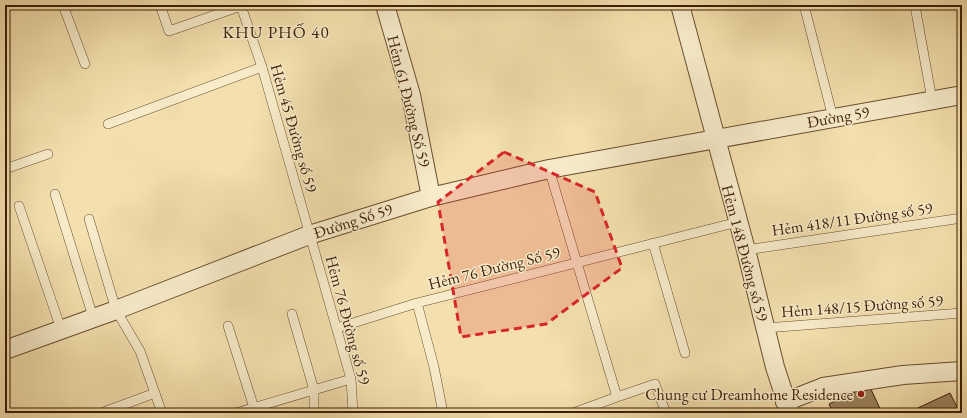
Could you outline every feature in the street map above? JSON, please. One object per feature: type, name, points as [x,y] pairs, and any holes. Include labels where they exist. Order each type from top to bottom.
[{"type":"street","name":"Hẻm 61 Đường Số 59","points":[[385,5],[411,95],[432,197]]},
{"type":"street","name":"Hẻm 148 Đường số 59","points":[[680,5],[787,408]]},
{"type":"street","name":"Đường 59","points":[[715,139],[962,95]]},
{"type":"street","name":"Đường Số 59","points":[[5,350],[93,317],[116,310],[309,235],[432,197],[549,169],[715,139]]},
{"type":"street","points":[[787,408],[823,387],[903,375],[962,371]]},
{"type":"lane","points":[[63,5],[85,64]]},
{"type":"lane","name":"Hẻm 45 Đường số 59","points":[[160,5],[169,31],[242,6],[262,68],[309,235]]},
{"type":"lane","points":[[804,5],[833,118]]},
{"type":"lane","points":[[915,6],[932,100]]},
{"type":"lane","points":[[108,124],[262,68]]},
{"type":"lane","points":[[5,168],[48,154]]},
{"type":"lane","points":[[549,169],[618,397]]},
{"type":"lane","points":[[55,194],[93,317]]},
{"type":"lane","points":[[19,206],[61,329]]},
{"type":"lane","name":"Hẻm 418/11 Đường số 59","points":[[746,250],[962,218]]},
{"type":"lane","points":[[89,219],[116,310],[140,351],[162,413]]},
{"type":"lane","name":"Hẻm 76 Đường Số 59","points":[[337,328],[417,303],[738,222]]},
{"type":"lane","name":"Hẻm 76 Đường số 59","points":[[309,235],[351,379],[353,413]]},
{"type":"lane","points":[[653,243],[685,353]]},
{"type":"lane","name":"Hẻm 76 Đường Số 59","points":[[417,303],[434,367],[442,413]]},
{"type":"lane","name":"Hẻm 148/15 Đường số 59","points":[[765,328],[962,313]]},
{"type":"lane","points":[[292,314],[314,390],[314,413]]},
{"type":"lane","points":[[228,326],[254,408]]},
{"type":"lane","points":[[236,413],[351,379]]},
{"type":"lane","points":[[573,413],[655,384],[666,413]]},
{"type":"lane","points":[[101,413],[155,393]]},
{"type":"highlighted area","points":[[504,152],[595,192],[622,268],[546,324],[461,337],[438,202]]},
{"type":"building","name":"Chung cư Dreamhome Residence","points":[[869,385],[882,413],[833,413],[829,404]]},
{"type":"building","points":[[950,393],[960,413],[907,413]]},
{"type":"place","name":"Chung cư Dreamhome Residence","points":[[861,394]]},
{"type":"district","name":"KHU PHỐ 40","points":[[276,32]]}]
